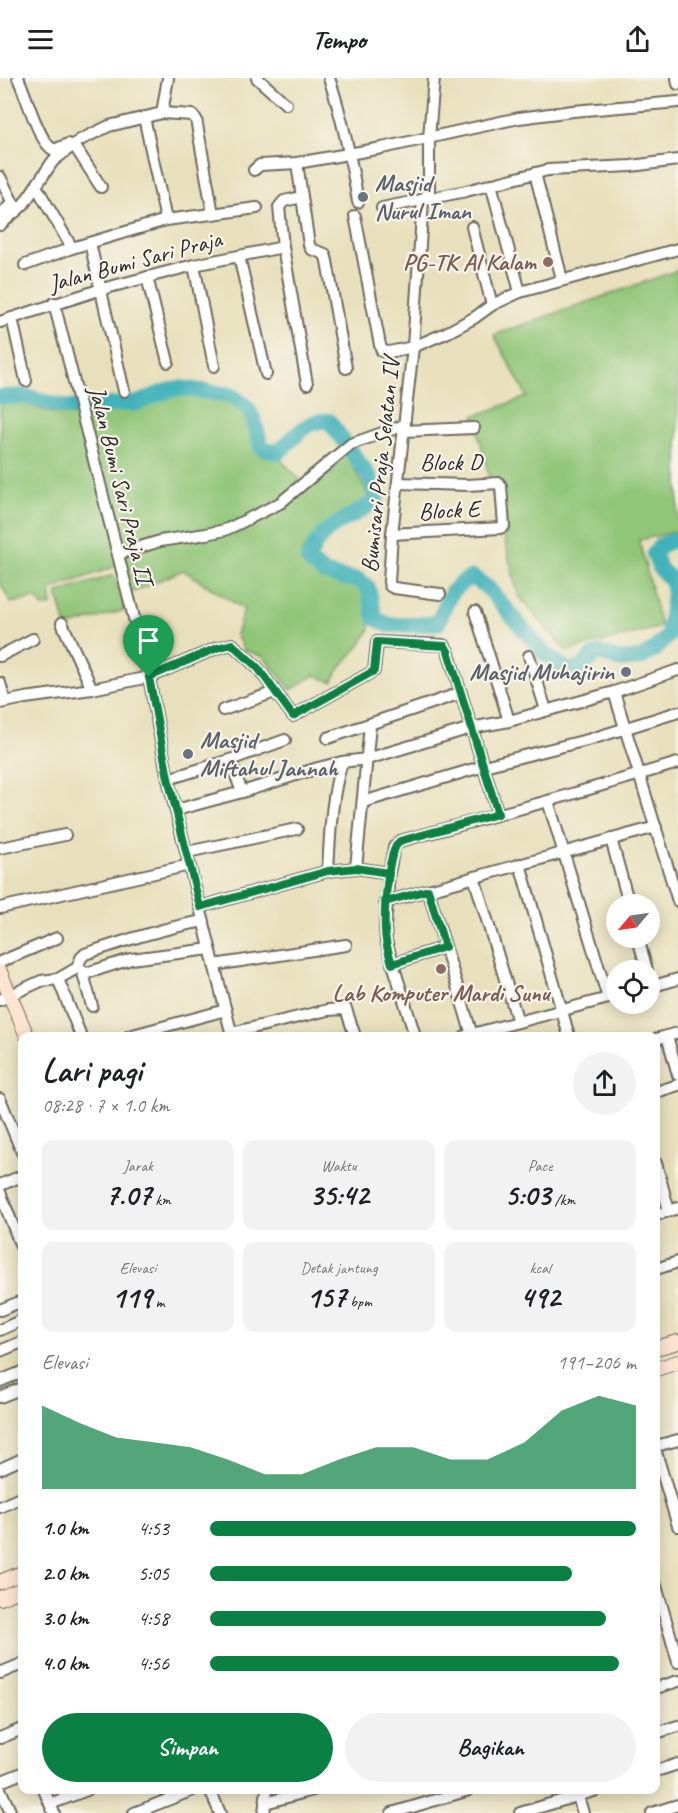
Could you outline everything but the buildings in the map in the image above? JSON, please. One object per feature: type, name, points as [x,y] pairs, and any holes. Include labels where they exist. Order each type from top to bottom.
[{"type":"street","points":[[18,78],[38,128],[48,146],[54,150],[77,142],[109,126],[144,117],[162,114],[192,115],[196,119],[213,214]]},
{"type":"street","points":[[162,114],[168,78]]},
{"type":"street","points":[[257,78],[286,104]]},
{"type":"street","points":[[328,78],[338,104],[358,202]]},
{"type":"street","name":"Bumisari Praja Selatan IV","points":[[434,78],[429,138],[429,192],[423,200],[413,347],[392,534],[390,586],[440,594]]},
{"type":"street","points":[[677,78],[678,84]]},
{"type":"street","points":[[254,170],[260,165],[297,163],[350,154],[519,118],[678,102]]},
{"type":"street","points":[[144,117],[166,220]]},
{"type":"street","points":[[0,214],[23,205],[53,161],[77,142]]},
{"type":"street","points":[[77,142],[102,187]]},
{"type":"street","points":[[382,208],[492,184],[535,172],[631,166],[678,160]]},
{"type":"street","points":[[297,163],[309,244],[311,249],[324,254],[327,261],[346,368]]},
{"type":"street","points":[[535,172],[562,279]]},
{"type":"street","points":[[0,177],[14,207]]},
{"type":"street","points":[[492,184],[520,292]]},
{"type":"street","points":[[36,186],[72,248]]},
{"type":"street","points":[[302,197],[284,201],[279,207],[283,247],[307,384]]},
{"type":"street","points":[[0,225],[14,207]]},
{"type":"street","points":[[25,265],[72,248],[166,220],[257,208]]},
{"type":"street","points":[[355,216],[382,351],[389,352],[413,347],[454,329],[492,305],[520,292],[678,249]]},
{"type":"street","points":[[472,227],[492,305]]},
{"type":"street","points":[[90,243],[124,391]]},
{"type":"street","name":"Jalan Bumi Sari Praja","points":[[0,322],[54,303],[147,277],[283,247]]},
{"type":"street","points":[[239,256],[266,375]]},
{"type":"street","points":[[194,265],[214,366]]},
{"type":"street","points":[[147,277],[168,362]]},
{"type":"street","name":"Jalan Bumi Sari Praja II","points":[[54,303],[149,677],[168,778],[231,1032]]},
{"type":"street","points":[[12,318],[26,381]]},
{"type":"street","points":[[118,555],[160,541],[206,534],[238,525],[280,503],[346,447],[404,428],[474,429]]},
{"type":"street","name":"Block D","points":[[398,483],[468,485],[499,483],[501,486]]},
{"type":"street","name":"Block E","points":[[392,534],[503,527],[501,486]]},
{"type":"street","points":[[475,612],[508,721]]},
{"type":"street","points":[[62,623],[92,689]]},
{"type":"street","points":[[0,656],[33,639]]},
{"type":"street","points":[[0,683],[3,703],[92,689],[149,677],[217,648],[232,644],[258,668],[293,716],[374,671],[377,642],[445,646],[498,814]]},
{"type":"street","points":[[529,656],[546,710]]},
{"type":"street","points":[[176,810],[300,773],[342,762],[367,759],[471,728],[508,721],[614,692],[678,670]]},
{"type":"street","points":[[223,710],[275,692]]},
{"type":"street","points":[[614,692],[678,901]]},
{"type":"street","points":[[328,738],[461,693]]},
{"type":"street","points":[[363,802],[678,712]]},
{"type":"street","points":[[356,868],[370,725]]},
{"type":"street","points":[[168,778],[230,760],[285,740]]},
{"type":"street","points":[[230,760],[242,792]]},
{"type":"street","points":[[328,871],[331,823],[342,762]]},
{"type":"street","points":[[413,1032],[386,941],[385,902],[394,847],[400,841],[678,763]]},
{"type":"street","points":[[548,801],[606,979]]},
{"type":"street","points":[[385,902],[656,826]]},
{"type":"street","points":[[187,852],[297,829]]},
{"type":"street","points":[[0,848],[65,835]]},
{"type":"street","points":[[611,839],[626,894]]},
{"type":"street","points":[[520,864],[568,1032]]},
{"type":"street","points":[[0,908],[190,865]]},
{"type":"street","points":[[200,907],[328,871],[356,868],[389,873]]},
{"type":"street","points":[[474,877],[518,1022]]},
{"type":"street","points":[[428,890],[468,1032]]},
{"type":"street","points":[[92,1006],[81,969],[81,958],[85,954],[138,936],[204,921]]},
{"type":"street","points":[[0,962],[57,938]]},
{"type":"street","points":[[214,965],[346,945]]},
{"type":"street","points":[[392,964],[445,947]]},
{"type":"street","points":[[5,997],[41,981],[58,979],[81,969],[131,959],[210,949]]},
{"type":"street","points":[[0,972],[5,997],[25,1032]]},
{"type":"street","points":[[58,979],[79,1032]]},
{"type":"street","points":[[660,982],[678,979]]},
{"type":"street","points":[[483,1032],[606,999]]},
{"type":"street","points":[[244,1032],[328,1010],[346,1009],[354,1032]]},
{"type":"street","points":[[144,1032],[225,1010]]},
{"type":"street","points":[[678,1033],[661,1038],[678,1076]]},
{"type":"street","points":[[660,1091],[678,1085]]},
{"type":"street","points":[[0,1099],[18,1142]]},
{"type":"street","points":[[660,1173],[674,1210]]},
{"type":"street","points":[[0,1185],[18,1178]]},
{"type":"street","points":[[0,1192],[18,1239]]},
{"type":"street","points":[[660,1268],[678,1262]]},
{"type":"street","points":[[1,1307],[18,1302]]},
{"type":"street","points":[[0,1330],[18,1322]]},
{"type":"street","points":[[0,1351],[18,1344]]},
{"type":"street","points":[[660,1348],[677,1346]]},
{"type":"street","points":[[660,1368],[678,1362]]},
{"type":"street","points":[[0,1381],[18,1374]]},
{"type":"street","points":[[0,1397],[18,1390]]},
{"type":"street","points":[[660,1445],[678,1440]]},
{"type":"street","points":[[0,1469],[18,1461]]},
{"type":"street","points":[[660,1465],[678,1526]]},
{"type":"street","points":[[0,1507],[18,1499]]},
{"type":"street","points":[[0,1582],[18,1575]]},
{"type":"street","points":[[0,1598],[18,1591]]},
{"type":"street","points":[[660,1600],[678,1662]]},
{"type":"street","points":[[0,1673],[18,1666]]},
{"type":"street","points":[[660,1687],[678,1681]]},
{"type":"street","points":[[660,1732],[678,1726]]},
{"type":"street","points":[[0,1738],[18,1731]]},
{"type":"street","points":[[660,1770],[678,1764]]},
{"type":"street","points":[[0,1782],[18,1775]]},
{"type":"street","points":[[0,1789],[11,1813]]},
{"type":"street","points":[[46,1794],[52,1808],[79,1794]]},
{"type":"street","points":[[134,1813],[183,1794]]},
{"type":"street","points":[[211,1794],[215,1812]]},
{"type":"street","points":[[264,1808],[302,1794]]},
{"type":"street","points":[[392,1813],[414,1810],[446,1794]]},
{"type":"street","points":[[520,1813],[540,1810],[573,1794]]},
{"type":"street","points":[[578,1794],[583,1813]]},
{"type":"street","points":[[652,1813],[678,1805]]},
{"type":"green space","points":[[678,270],[678,531],[639,540],[661,627],[566,651],[518,595],[474,416],[527,397],[494,335]]},
{"type":"green space","points":[[191,393],[230,399],[247,418],[254,443],[260,452],[278,457],[307,487],[345,451],[368,495],[357,507],[329,521],[316,533],[302,552],[307,566],[313,573],[330,579],[360,584],[367,594],[370,629],[359,647],[341,666],[332,682],[315,675],[291,690],[264,657],[244,650],[236,635],[244,609],[183,570],[129,594],[116,566],[50,590],[52,605],[43,607],[35,598],[11,603],[0,583],[0,401],[20,401],[47,412],[76,416],[136,407],[179,394]]},
{"type":"green space","points":[[114,575],[125,610],[66,627],[57,593]]},
{"type":"waterway","points":[[0,397],[24,396],[68,408],[138,403],[179,388],[231,395],[247,407],[254,420],[261,446],[264,449],[279,452],[295,435],[308,426],[321,421],[329,421],[369,476],[377,498],[367,507],[329,529],[314,546],[308,560],[324,573],[359,580],[368,587],[375,618],[388,625],[438,623],[454,590],[473,577],[488,588],[543,652],[568,671],[581,668],[593,656],[600,653],[621,660],[641,658],[654,650],[668,636],[674,593],[671,579],[660,569],[654,554],[661,545],[678,539]]},
{"type":"place","name":"Masjid Nurul Iman","points":[[363,197]]},
{"type":"place","name":"PG-TK Al Kalam","points":[[548,262]]},
{"type":"place","name":"Masjid Muhajirin","points":[[626,672]]},
{"type":"place","name":"Masjid Miftahul Jannah","points":[[188,754]]},
{"type":"place","name":"Lab Komputer Mardi Sunu","points":[[441,969]]},
{"type":"route","points":[[149,677],[168,778],[200,907],[328,871],[356,868],[389,873],[385,902],[428,890],[445,947],[392,964],[385,927],[385,902],[389,873],[394,847],[397,843],[498,814],[445,646],[377,642],[374,671],[293,716],[258,668],[232,644],[217,648],[149,677]]}]
